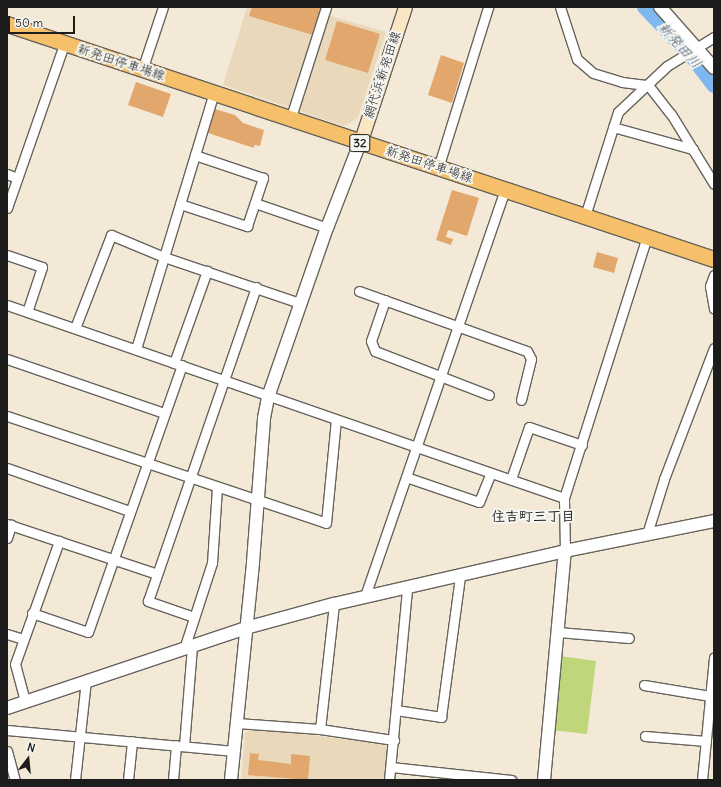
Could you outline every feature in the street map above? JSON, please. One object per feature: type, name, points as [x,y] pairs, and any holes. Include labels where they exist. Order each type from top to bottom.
[{"type":"main road","name":"網代浜新発田線","points":[[360,143],[405,7]]},
{"type":"main road","name":"新発田停車場線","points":[[7,24],[213,95],[505,189],[714,259]]},
{"type":"street","points":[[142,70],[163,7]]},
{"type":"street","points":[[290,120],[326,7]]},
{"type":"street","points":[[438,168],[488,7]]},
{"type":"street","points":[[560,7],[577,59],[593,73],[622,82],[648,85],[671,114],[714,184]]},
{"type":"street","points":[[660,7],[694,49],[714,68]]},
{"type":"street","points":[[585,216],[618,112],[682,56],[714,37]]},
{"type":"street","points":[[7,208],[64,44]]},
{"type":"street","points":[[136,349],[213,95]]},
{"type":"street","points":[[612,127],[693,150]]},
{"type":"street","points":[[231,780],[258,503],[264,418],[268,397],[327,228],[360,143]]},
{"type":"street","points":[[180,204],[247,226],[263,178],[194,155]]},
{"type":"street","points":[[7,174],[17,178]]},
{"type":"street","points":[[365,596],[505,189]]},
{"type":"street","points":[[255,203],[327,228]]},
{"type":"street","points":[[75,328],[111,235],[164,257],[256,286],[300,303]]},
{"type":"street","points":[[544,780],[565,551],[564,498],[647,237]]},
{"type":"street","points":[[7,255],[42,267],[27,312]]},
{"type":"street","points":[[32,613],[88,632],[145,464],[164,413],[207,271]]},
{"type":"street","points":[[714,275],[710,286],[714,309]]},
{"type":"street","points":[[194,617],[148,601],[256,286]]},
{"type":"street","points":[[359,291],[527,351],[531,359],[521,400]]},
{"type":"street","points":[[385,300],[371,341],[375,350],[489,395]]},
{"type":"street","points":[[7,304],[224,380],[268,397],[564,498]]},
{"type":"street","points":[[647,534],[664,479],[714,348]]},
{"type":"street","points":[[7,359],[164,413]]},
{"type":"street","points":[[7,416],[258,503],[326,523],[336,420]]},
{"type":"street","points":[[511,480],[529,428],[582,445]]},
{"type":"street","points":[[7,468],[129,511]]},
{"type":"street","points":[[406,477],[479,502],[491,473]]},
{"type":"street","points":[[173,780],[180,746],[188,648],[194,617],[212,563],[217,488]]},
{"type":"street","points":[[7,708],[246,628],[334,604],[565,551],[714,521]]},
{"type":"street","points":[[7,538],[9,525],[157,574]]},
{"type":"street","points":[[25,701],[15,664],[59,541]]},
{"type":"street","points":[[396,710],[441,716],[460,576]]},
{"type":"street","points":[[389,780],[394,740],[407,588]]},
{"type":"street","points":[[320,729],[334,604]]},
{"type":"street","points":[[558,632],[629,638]]},
{"type":"street","points":[[7,634],[23,639]]},
{"type":"street","points":[[702,780],[714,662]]},
{"type":"street","points":[[75,780],[86,681]]},
{"type":"street","points":[[644,685],[710,696]]},
{"type":"street","points":[[237,723],[320,729],[394,740]]},
{"type":"street","points":[[7,730],[79,735],[234,751]]},
{"type":"street","points":[[645,736],[706,741]]},
{"type":"street","points":[[128,780],[132,741]]},
{"type":"street","points":[[7,751],[15,780]]},
{"type":"street","points":[[391,767],[511,780]]},
{"type":"shaded area","points":[[247,7],[331,7],[328,15],[386,32],[358,118],[344,126],[223,85]]},
{"type":"shaded area","points":[[251,728],[383,744],[388,748],[385,780],[241,780],[245,733]]},
{"type":"green space","points":[[560,656],[596,661],[587,734],[551,730]]},
{"type":"building","points":[[252,7],[321,7],[313,35],[249,16]]},
{"type":"building","points":[[337,21],[380,34],[368,73],[325,60]]},
{"type":"building","points":[[441,55],[464,63],[452,103],[428,95]]},
{"type":"building","points":[[136,82],[171,94],[163,117],[128,105]]},
{"type":"building","points":[[215,109],[235,115],[243,123],[264,130],[260,146],[254,145],[254,148],[208,133]]},
{"type":"building","points":[[452,190],[479,198],[467,236],[448,230],[446,237],[453,239],[451,245],[436,240]]},
{"type":"building","points":[[597,252],[618,258],[614,273],[593,267]]},
{"type":"building","points":[[250,753],[259,754],[258,760],[291,764],[291,754],[310,756],[308,780],[248,775]]},
{"type":"waterway","name":"新発田川","points":[[645,7],[693,57],[714,85]]},
{"type":"district","name":"住吉町三丁目","points":[[533,516]]}]
